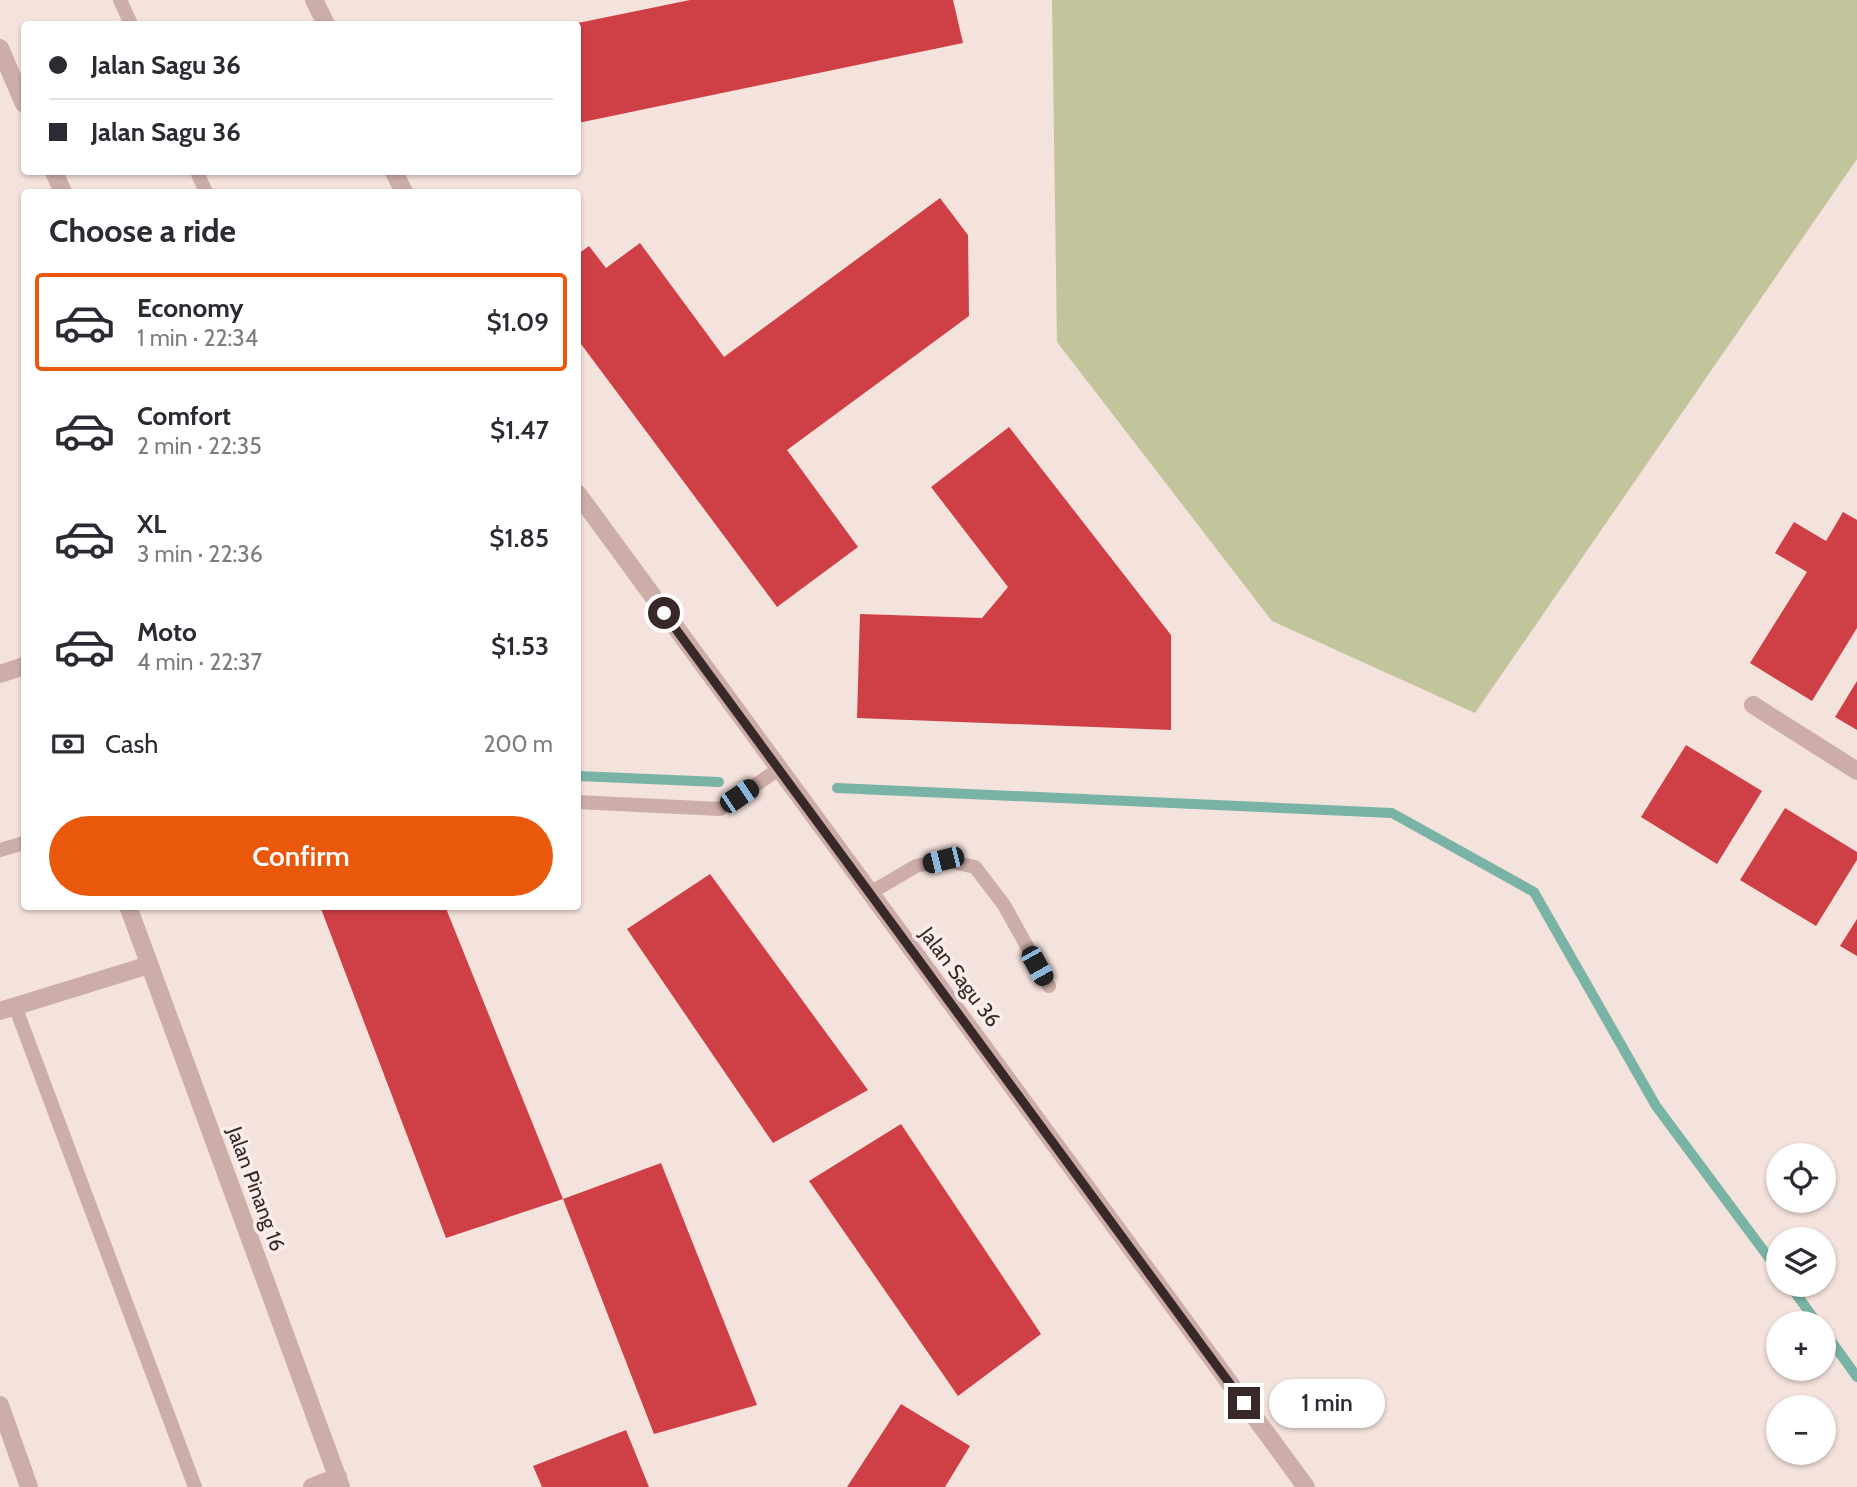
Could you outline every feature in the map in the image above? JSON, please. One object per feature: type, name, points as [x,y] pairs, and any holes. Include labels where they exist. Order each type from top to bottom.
[{"type":"street","points":[[314,0],[324,21]]},
{"type":"street","points":[[0,48],[21,97]]},
{"type":"street","name":"Jalan Sagu 36","points":[[581,498],[1306,1487]]},
{"type":"street","points":[[0,674],[21,667]]},
{"type":"street","points":[[1753,705],[1857,771]]},
{"type":"street","name":"Jalan Pinang 16","points":[[129,910],[339,1482]]},
{"type":"street","points":[[8,1008],[149,965]]},
{"type":"street","points":[[0,1405],[29,1487]]},
{"type":"street","points":[[312,1487],[339,1482]]},
{"type":"lane","points":[[120,0],[130,21]]},
{"type":"lane","points":[[581,802],[720,809],[779,769]]},
{"type":"lane","points":[[0,850],[21,844]]},
{"type":"lane","points":[[870,893],[916,866],[943,860],[975,867],[1004,905],[1049,986]]},
{"type":"lane","points":[[8,1008],[195,1487]]},
{"type":"green space","points":[[1052,0],[1857,0],[1857,159],[1475,713],[1272,621],[1057,342]]},
{"type":"building","points":[[690,0],[953,0],[963,43],[581,122],[581,22]]},
{"type":"building","points":[[940,198],[968,235],[969,316],[787,450],[858,547],[777,607],[581,344],[581,252],[589,246],[606,268],[640,243],[724,357]]},
{"type":"building","points":[[1009,427],[1171,635],[1171,730],[857,718],[860,614],[982,618],[1008,587],[931,487]]},
{"type":"building","points":[[1843,512],[1857,520],[1857,628],[1812,701],[1750,663],[1807,572],[1775,553],[1794,522],[1826,541]]},
{"type":"building","points":[[1857,681],[1857,730],[1835,717]]},
{"type":"building","points":[[1686,745],[1762,791],[1717,864],[1641,817]]},
{"type":"building","points":[[1785,808],[1857,852],[1857,860],[1816,926],[1740,880]]},
{"type":"building","points":[[710,874],[868,1090],[773,1143],[627,929]]},
{"type":"building","points":[[322,910],[447,910],[563,1199],[446,1238]]},
{"type":"building","points":[[1857,919],[1857,956],[1840,946]]},
{"type":"building","points":[[901,1124],[1041,1334],[958,1396],[809,1181]]},
{"type":"building","points":[[661,1163],[757,1405],[654,1434],[563,1199]]},
{"type":"building","points":[[901,1404],[970,1446],[945,1487],[847,1487]]},
{"type":"building","points":[[626,1430],[649,1487],[542,1487],[533,1466]]},
{"type":"waterway","points":[[581,776],[719,782]]},
{"type":"waterway","points":[[837,788],[1392,813],[1534,892],[1656,1106],[1766,1254]]},
{"type":"waterway","points":[[1798,1297],[1808,1311]]},
{"type":"waterway","points":[[1836,1348],[1857,1377]]},
{"type":"route","points":[[664,613],[1244,1403]]}]
